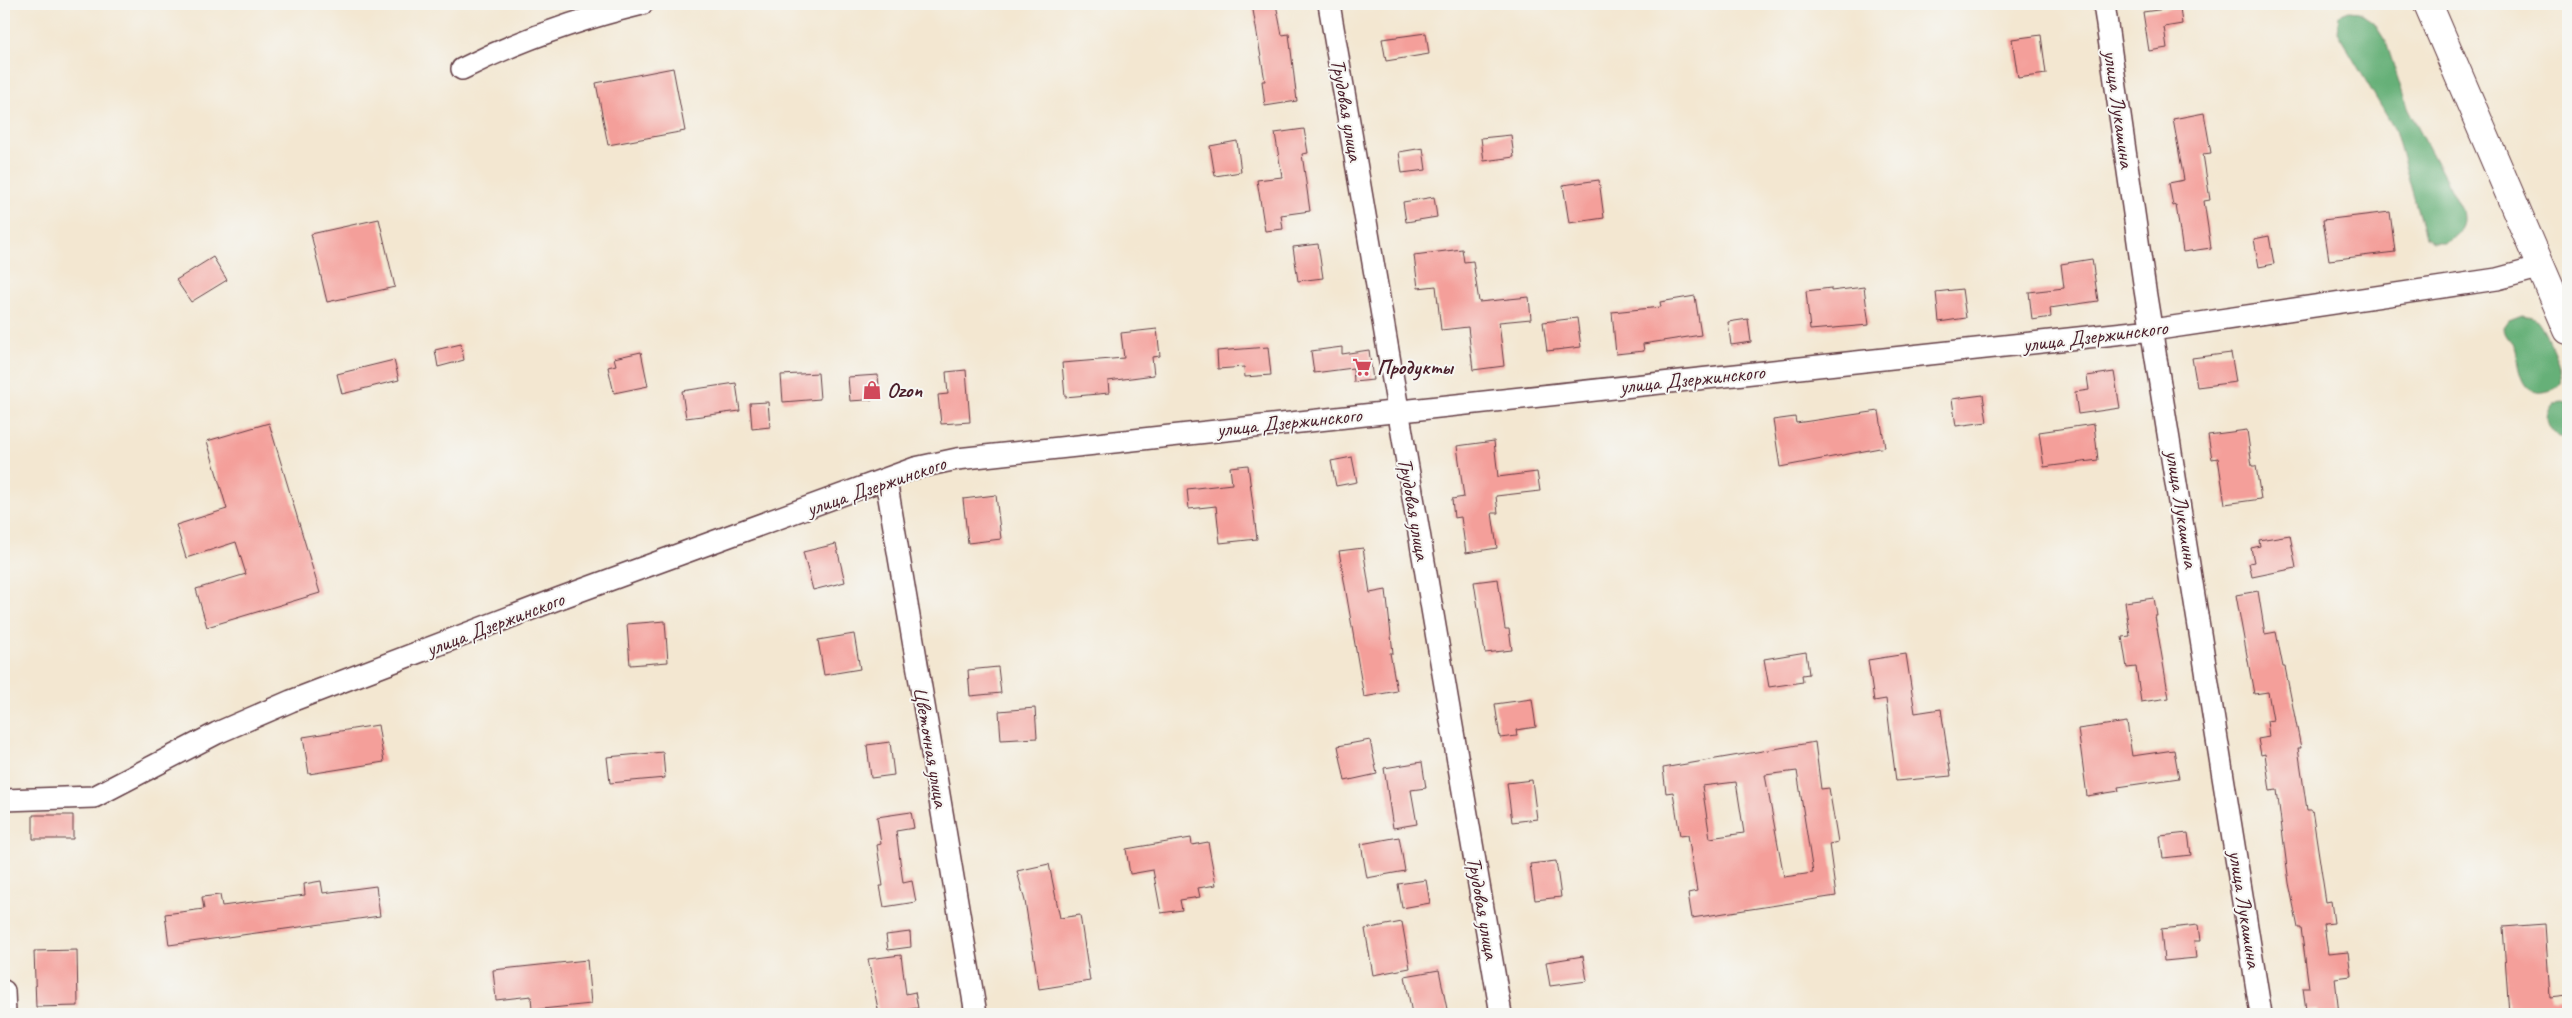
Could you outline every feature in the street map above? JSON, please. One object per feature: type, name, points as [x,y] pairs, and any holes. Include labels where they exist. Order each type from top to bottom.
[{"type":"main road","points":[[2428,4],[2568,330]]},
{"type":"street","points":[[462,69],[499,50],[605,13],[642,4]]},
{"type":"street","name":"Трудовая улица","points":[[1329,4],[1501,1014]]},
{"type":"street","name":"улица Лукашина","points":[[2104,4],[2152,330],[2261,1014]]},
{"type":"street","name":"улица Дзержинского","points":[[4,800],[94,797],[217,734],[291,702],[560,598],[915,468],[957,459],[2152,330],[2497,279],[2542,267]]},
{"type":"street","name":"Цветочная улица","points":[[886,480],[976,1014]]},
{"type":"street","points":[[4,991],[5,1014]]},
{"type":"green space","points":[[2349,11],[2359,12],[2374,23],[2386,42],[2407,107],[2463,212],[2464,223],[2461,231],[2445,243],[2433,243],[2425,237],[2395,130],[2337,32],[2339,15]]},
{"type":"green space","points":[[2522,315],[2533,317],[2537,321],[2557,359],[2561,383],[2554,389],[2539,392],[2532,390],[2523,380],[2515,347],[2504,331],[2504,327],[2509,320]]},
{"type":"green space","points":[[2554,403],[2568,403],[2568,438],[2558,438],[2551,430],[2547,421],[2548,412]]},
{"type":"building","points":[[1252,4],[1276,4],[1282,35],[1289,34],[1297,101],[1265,106],[1262,81],[1265,81]]},
{"type":"building","points":[[2180,7],[2182,24],[2164,27],[2167,48],[2149,51],[2143,12]]},
{"type":"building","points":[[1426,33],[1429,54],[1386,61],[1382,39]]},
{"type":"building","points":[[2041,35],[2046,74],[2018,78],[2012,39]]},
{"type":"building","points":[[673,68],[685,131],[608,145],[596,83]]},
{"type":"building","points":[[2204,113],[2211,153],[2203,154],[2210,200],[2204,201],[2211,248],[2183,252],[2176,205],[2173,206],[2169,183],[2184,180],[2173,119]]},
{"type":"building","points":[[1304,129],[1308,153],[1302,154],[1310,211],[1281,215],[1283,229],[1265,231],[1257,180],[1282,177],[1275,133]]},
{"type":"building","points":[[1511,135],[1514,157],[1484,161],[1481,138]]},
{"type":"building","points":[[1237,141],[1241,172],[1215,176],[1210,146]]},
{"type":"building","points":[[1423,148],[1426,170],[1402,173],[1399,152]]},
{"type":"building","points":[[1599,180],[1604,218],[1569,223],[1563,185]]},
{"type":"building","points":[[1434,197],[1437,217],[1406,222],[1403,202]]},
{"type":"building","points":[[2390,212],[2395,252],[2329,260],[2323,220]]},
{"type":"building","points":[[379,219],[395,287],[327,302],[311,234]]},
{"type":"building","points":[[2269,236],[2274,264],[2259,267],[2254,239]]},
{"type":"building","points":[[1318,244],[1323,278],[1298,281],[1293,247]]},
{"type":"building","points":[[1462,249],[1464,262],[1473,261],[1479,302],[1529,297],[1531,319],[1499,322],[1504,366],[1473,370],[1468,327],[1441,330],[1436,286],[1418,288],[1414,255]]},
{"type":"building","points":[[213,257],[227,280],[191,302],[176,280]]},
{"type":"building","points":[[2092,259],[2098,301],[2050,308],[2051,317],[2032,320],[2029,292],[2064,288],[2061,264]]},
{"type":"building","points":[[1864,287],[1869,325],[1810,330],[1806,291],[1831,288],[1831,291]]},
{"type":"building","points":[[1962,289],[1966,318],[1939,322],[1936,292]]},
{"type":"building","points":[[1695,296],[1701,335],[1643,344],[1644,351],[1616,354],[1612,312],[1661,307],[1660,302]]},
{"type":"building","points":[[1577,318],[1581,347],[1547,351],[1543,322]]},
{"type":"building","points":[[1748,319],[1751,342],[1731,345],[1728,322]]},
{"type":"building","points":[[1157,329],[1160,356],[1152,357],[1154,375],[1108,381],[1109,393],[1065,397],[1062,363],[1124,358],[1121,333]]},
{"type":"building","points":[[461,344],[464,360],[438,367],[435,350]]},
{"type":"building","points":[[1268,347],[1271,375],[1245,377],[1244,367],[1218,369],[1217,351]]},
{"type":"building","points":[[1342,347],[1342,354],[1369,350],[1373,380],[1354,382],[1353,368],[1314,373],[1311,351]]},
{"type":"building","points":[[641,352],[648,386],[614,393],[608,367],[616,365],[614,358]]},
{"type":"building","points":[[2231,353],[2236,382],[2197,387],[2192,358]]},
{"type":"building","points":[[394,360],[399,380],[342,394],[337,374]]},
{"type":"building","points":[[966,370],[970,422],[941,424],[938,395],[948,394],[946,372]]},
{"type":"building","points":[[2114,372],[2120,408],[2078,414],[2075,392],[2089,390],[2087,376]]},
{"type":"building","points":[[818,373],[820,399],[783,402],[781,375]]},
{"type":"building","points":[[878,375],[880,399],[850,401],[848,377]]},
{"type":"building","points":[[736,383],[740,411],[686,418],[682,391]]},
{"type":"building","points":[[1983,395],[1987,422],[1956,426],[1952,399]]},
{"type":"building","points":[[768,402],[770,427],[752,429],[750,403]]},
{"type":"building","points":[[1879,411],[1885,447],[1780,467],[1773,420],[1795,417],[1796,423]]},
{"type":"building","points":[[269,423],[320,593],[207,627],[196,589],[246,574],[236,542],[186,558],[176,525],[227,509],[207,441]]},
{"type":"building","points":[[2094,424],[2098,460],[2044,467],[2039,432]]},
{"type":"building","points":[[2247,430],[2252,466],[2256,466],[2261,499],[2225,504],[2218,458],[2212,459],[2208,435]]},
{"type":"building","points":[[1494,441],[1498,477],[1537,472],[1540,491],[1496,496],[1498,513],[1492,513],[1497,548],[1466,553],[1461,517],[1454,518],[1452,499],[1464,497],[1457,446]]},
{"type":"building","points":[[1352,457],[1357,482],[1336,486],[1331,461]]},
{"type":"building","points":[[1248,465],[1257,539],[1220,543],[1216,506],[1189,509],[1187,489],[1232,484],[1230,467]]},
{"type":"building","points":[[996,495],[1001,539],[968,543],[963,499]]},
{"type":"building","points":[[2290,535],[2296,568],[2252,577],[2249,563],[2254,562],[2251,548],[2260,546],[2259,540]]},
{"type":"building","points":[[836,544],[845,582],[813,590],[803,552]]},
{"type":"building","points":[[1363,548],[1370,593],[1386,590],[1393,653],[1390,653],[1397,691],[1364,697],[1339,551]]},
{"type":"building","points":[[1498,579],[1505,629],[1509,629],[1512,650],[1485,653],[1474,582]]},
{"type":"building","points":[[2258,591],[2265,634],[2276,632],[2283,667],[2285,667],[2301,748],[2298,748],[2307,810],[2312,810],[2326,902],[2331,901],[2334,923],[2324,924],[2328,954],[2348,952],[2351,976],[2335,978],[2339,1014],[2318,1014],[2318,1009],[2306,1010],[2303,988],[2309,988],[2301,928],[2298,928],[2289,883],[2277,790],[2270,791],[2265,754],[2261,755],[2258,739],[2269,737],[2267,721],[2273,720],[2268,692],[2254,694],[2236,595]]},
{"type":"building","points":[[2154,598],[2157,616],[2155,616],[2169,698],[2141,702],[2136,667],[2127,668],[2122,637],[2130,636],[2125,602]]},
{"type":"building","points":[[665,621],[668,662],[630,665],[627,624]]},
{"type":"building","points":[[854,634],[860,669],[824,675],[818,640]]},
{"type":"building","points":[[1806,652],[1809,674],[1802,675],[1803,682],[1769,687],[1764,659]]},
{"type":"building","points":[[1906,654],[1915,713],[1941,709],[1951,776],[1896,781],[1886,699],[1874,701],[1868,660]]},
{"type":"building","points":[[998,667],[1001,693],[970,696],[968,670]]},
{"type":"building","points":[[1532,699],[1536,727],[1516,730],[1517,736],[1500,738],[1495,704]]},
{"type":"building","points":[[1035,708],[1037,738],[1001,740],[999,711]]},
{"type":"building","points":[[2127,722],[2132,756],[2174,750],[2179,778],[2118,787],[2119,791],[2087,796],[2078,729]]},
{"type":"building","points":[[378,725],[384,762],[309,774],[303,737]]},
{"type":"building","points":[[1370,740],[1377,774],[1345,781],[1338,746]]},
{"type":"building","points":[[890,742],[894,775],[871,778],[867,745]]},
{"type":"building","points":[[1815,742],[1821,789],[1829,788],[1838,842],[1829,844],[1836,896],[1692,918],[1688,893],[1697,891],[1688,835],[1680,836],[1673,792],[1666,793],[1663,768]],"holes":[[[1797,771],[1813,873],[1784,877],[1765,775]],[[1736,782],[1744,833],[1710,838],[1702,786]]]},
{"type":"building","points":[[663,752],[665,778],[610,783],[607,757]]},
{"type":"building","points":[[1422,762],[1426,788],[1411,790],[1417,824],[1393,828],[1384,768]]},
{"type":"building","points":[[1532,780],[1537,819],[1512,822],[1507,783]]},
{"type":"building","points":[[911,812],[914,828],[896,831],[903,883],[912,881],[916,902],[884,907],[880,886],[883,886],[877,845],[881,844],[877,817]]},
{"type":"building","points":[[33,815],[73,815],[73,839],[33,839]]},
{"type":"building","points":[[2188,833],[2191,855],[2163,858],[2160,836]]},
{"type":"building","points":[[1399,837],[1405,871],[1367,878],[1361,844]]},
{"type":"building","points":[[1191,838],[1192,845],[1208,842],[1216,885],[1198,888],[1200,897],[1180,900],[1182,910],[1161,913],[1153,870],[1130,874],[1126,849]]},
{"type":"building","points":[[1556,861],[1561,897],[1535,900],[1530,864]]},
{"type":"building","points":[[1049,864],[1060,918],[1080,915],[1090,981],[1039,989],[1025,901],[1017,871]]},
{"type":"building","points":[[1426,880],[1430,903],[1402,908],[1398,884]]},
{"type":"building","points":[[321,881],[323,893],[376,886],[380,916],[169,945],[165,914],[204,909],[202,897],[220,895],[222,906],[305,895],[304,884]]},
{"type":"building","points":[[1402,922],[1410,968],[1373,975],[1365,929]]},
{"type":"building","points":[[2545,924],[2550,998],[2568,996],[2568,1014],[2509,1014],[2503,927]]},
{"type":"building","points":[[2198,925],[2200,941],[2194,941],[2196,958],[2164,961],[2161,929]]},
{"type":"building","points":[[910,932],[911,947],[888,950],[886,935]]},
{"type":"building","points":[[77,950],[78,1006],[36,1007],[34,951]]},
{"type":"building","points":[[901,955],[906,994],[915,992],[918,1008],[905,1010],[906,1014],[879,1014],[868,959]]},
{"type":"building","points":[[1583,956],[1587,981],[1550,986],[1546,962]]},
{"type":"building","points":[[587,960],[591,1004],[532,1010],[531,996],[496,1000],[493,970]]},
{"type":"building","points":[[1439,970],[1448,1014],[1412,1014],[1405,976]]},
{"type":"place","name":"Продукты","points":[[1362,367]]},
{"type":"place","name":"Ozon","points":[[872,390]]}]
